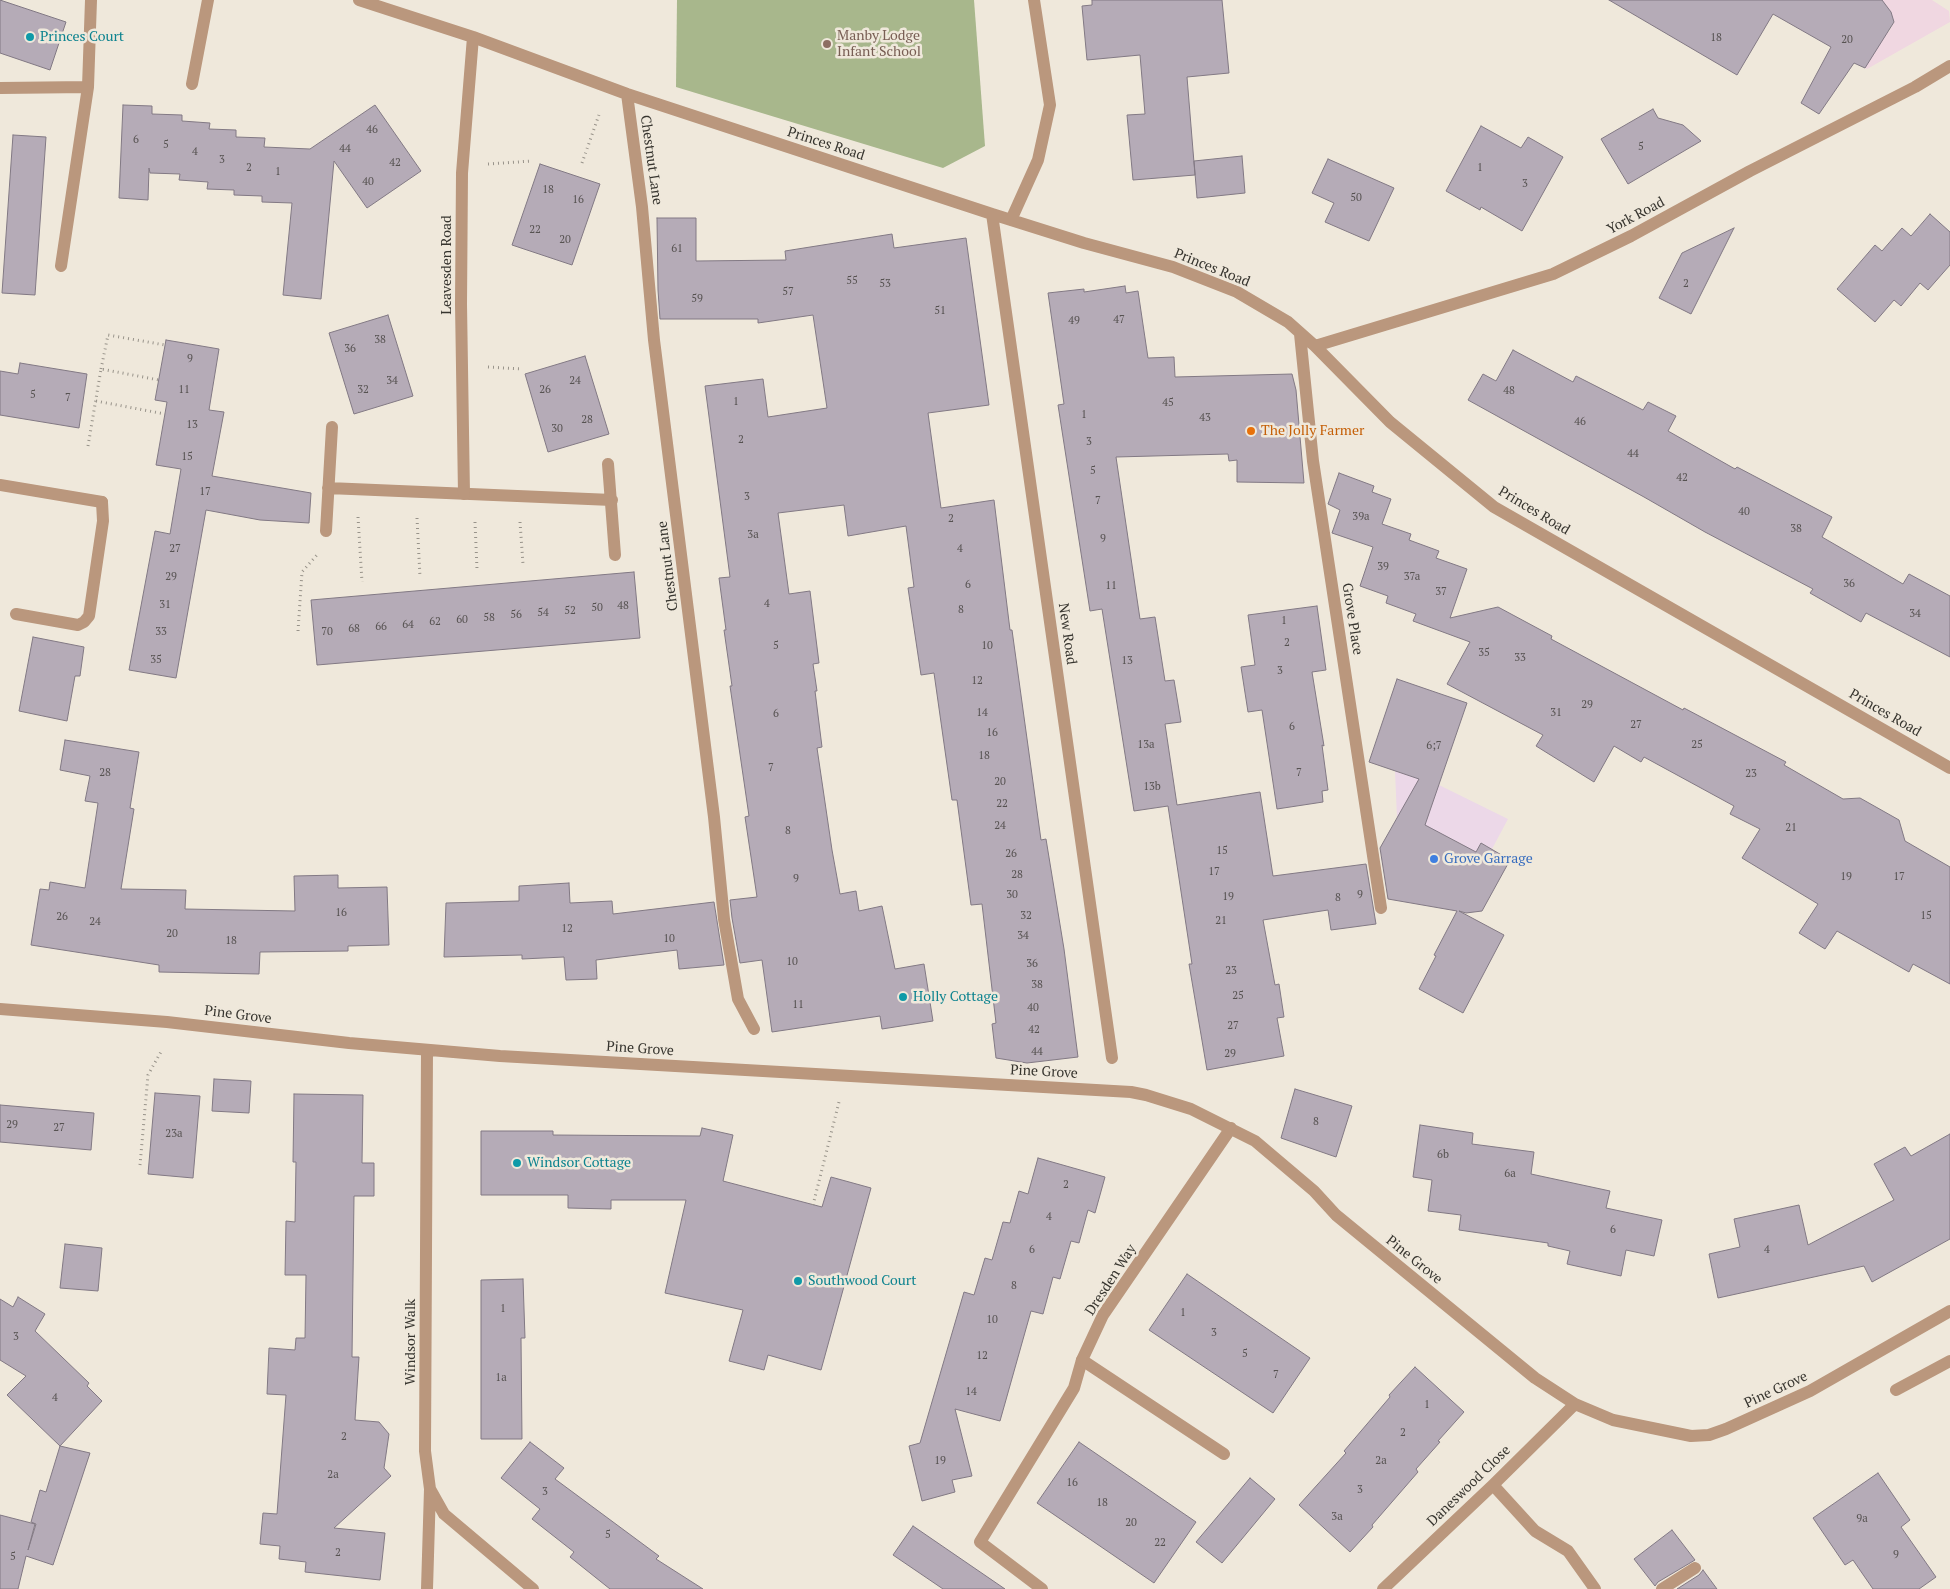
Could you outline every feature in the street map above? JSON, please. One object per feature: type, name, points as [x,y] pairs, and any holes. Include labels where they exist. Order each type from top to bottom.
[{"type":"street","points":[[61,266],[88,87],[91,0]]},
{"type":"street","points":[[192,84],[208,0]]},
{"type":"street","name":"Princes Road","points":[[359,0],[473,37],[627,94],[992,214],[1084,243],[1174,267],[1237,292],[1288,322],[1315,346],[1390,422],[1494,507],[1950,768]]},
{"type":"street","points":[[1012,220],[1038,160],[1050,105],[1034,0]]},
{"type":"street","name":"Leavesden Road","points":[[464,494],[462,366],[463,166],[473,37]]},
{"type":"street","name":"York Road","points":[[1315,346],[1553,274],[1631,236],[1750,171],[1915,87],[1950,66]]},
{"type":"street","points":[[0,88],[88,87]]},
{"type":"street","name":"Chestnut Lane","points":[[627,94],[642,207],[654,340],[713,808],[724,919],[738,999],[754,1029]]},
{"type":"street","name":"New Road","points":[[992,214],[1112,1058]]},
{"type":"street","name":"Grove Place","points":[[1300,334],[1313,461],[1381,908]]},
{"type":"street","points":[[326,531],[332,427]]},
{"type":"street","points":[[608,464],[616,555]]},
{"type":"street","points":[[0,485],[102,502],[103,521],[89,616],[78,625],[16,614]]},
{"type":"street","points":[[328,488],[612,500]]},
{"type":"street","name":"Pine Grove","points":[[0,1009],[167,1022],[349,1043],[500,1056],[1131,1092],[1191,1109],[1256,1141],[1314,1191],[1336,1215],[1535,1378],[1575,1404],[1613,1420],[1691,1436],[1709,1435],[1726,1430],[1810,1391],[1950,1311]]},
{"type":"street","name":"Windsor Walk","points":[[428,1050],[425,1451],[430,1489],[444,1514],[533,1589]]},
{"type":"street","name":"Dresden Way","points":[[1042,1589],[980,1542],[1074,1388],[1082,1360],[1103,1315],[1231,1128]]},
{"type":"street","points":[[1082,1360],[1224,1454]]},
{"type":"street","points":[[1896,1390],[1950,1361]]},
{"type":"street","name":"Daneswood Close","points":[[1383,1589],[1494,1485],[1575,1404]]},
{"type":"street","points":[[1494,1485],[1535,1531],[1568,1551],[1595,1589]]},
{"type":"street","points":[[427,1589],[430,1489]]},
{"type":"street","points":[[1662,1589],[1695,1568]]},
{"type":"path","points":[[582,164],[609,87]]},
{"type":"path","points":[[463,166],[532,161]]},
{"type":"path","points":[[88,446],[108,335],[165,346]]},
{"type":"path","points":[[462,366],[522,369]]},
{"type":"path","points":[[101,369],[158,380]]},
{"type":"path","points":[[96,401],[165,414]]},
{"type":"path","points":[[352,522],[359,516],[362,582]]},
{"type":"path","points":[[417,518],[420,577]]},
{"type":"path","points":[[475,520],[477,569]]},
{"type":"path","points":[[520,522],[522,564]]},
{"type":"path","points":[[298,631],[302,572],[319,553]]},
{"type":"path","points":[[140,1165],[148,1075],[166,1044],[167,1022]]},
{"type":"path","points":[[813,1205],[846,1075]]},
{"type":"shaded area","points":[[1879,0],[1932,0],[1949,11],[1950,22],[1867,69],[1865,68],[1880,34],[1889,32],[1894,22],[1891,12]]},
{"type":"shaded area","points":[[1395,771],[1439,785],[1508,819],[1492,849],[1481,843],[1470,862],[1463,845],[1446,836],[1442,843],[1397,818]]},
{"type":"green space","name":"Manby Lodge Infant School","points":[[677,0],[974,0],[985,146],[943,168],[676,87]]},
{"type":"building","name":"Princes Court","points":[[0,0],[66,22],[50,70],[0,53]]},
{"type":"building","points":[[1092,0],[1222,0],[1229,73],[1187,77],[1195,175],[1133,180],[1127,115],[1145,114],[1140,55],[1087,60],[1082,6],[1092,5]]},
{"type":"building","points":[[1609,0],[1882,0],[1891,12],[1894,22],[1865,68],[1854,63],[1819,114],[1801,103],[1831,47],[1773,14],[1737,75]]},
{"type":"building","points":[[123,105],[152,106],[152,114],[182,115],[182,121],[210,123],[209,129],[236,130],[236,137],[265,138],[264,147],[310,149],[375,105],[421,171],[367,208],[334,161],[321,299],[283,295],[292,203],[262,202],[262,196],[234,195],[234,190],[207,189],[208,182],[179,180],[180,174],[150,173],[149,168],[148,200],[119,198]]},
{"type":"building","points":[[1653,109],[1658,118],[1683,125],[1701,141],[1628,184],[1601,139]]},
{"type":"building","points":[[1481,126],[1521,148],[1528,137],[1563,157],[1522,231],[1481,207],[1480,210],[1446,191]]},
{"type":"building","points":[[13,135],[46,137],[35,295],[2,293]]},
{"type":"building","points":[[1242,156],[1245,193],[1197,198],[1194,161]]},
{"type":"building","points":[[1328,159],[1394,188],[1369,241],[1325,222],[1334,203],[1312,193]]},
{"type":"building","points":[[540,164],[600,184],[572,265],[512,245]]},
{"type":"building","points":[[1930,214],[1950,232],[1950,265],[1928,290],[1920,283],[1901,306],[1894,300],[1875,322],[1837,289],[1875,245],[1882,251],[1902,228],[1911,236]]},
{"type":"building","points":[[657,218],[696,218],[696,261],[786,260],[785,251],[892,234],[894,248],[966,238],[989,405],[928,413],[941,508],[994,500],[1010,630],[1012,630],[1041,840],[1046,839],[1064,949],[1078,1057],[1027,1063],[996,1058],[992,1024],[996,1023],[982,904],[971,905],[957,800],[952,800],[934,673],[921,675],[908,588],[914,587],[906,526],[848,536],[844,505],[778,513],[789,594],[810,591],[819,663],[813,664],[822,747],[817,748],[832,850],[840,894],[856,891],[859,911],[882,906],[895,969],[924,964],[933,1021],[882,1029],[880,1016],[772,1032],[762,960],[740,963],[730,900],[757,897],[745,817],[749,816],[730,686],[732,686],[724,630],[726,630],[719,578],[730,577],[705,386],[763,379],[768,417],[827,408],[813,315],[758,323],[758,319],[660,319]]},
{"type":"building","points":[[1734,228],[1691,314],[1659,298],[1682,253]]},
{"type":"building","points":[[1125,286],[1126,293],[1138,291],[1148,358],[1174,357],[1175,377],[1292,374],[1296,390],[1304,483],[1237,482],[1237,460],[1229,461],[1228,454],[1116,457],[1140,619],[1155,617],[1165,681],[1174,680],[1181,722],[1165,724],[1177,805],[1260,792],[1273,876],[1366,864],[1376,924],[1331,930],[1328,910],[1263,920],[1275,985],[1279,984],[1284,1017],[1277,1018],[1284,1056],[1207,1070],[1189,964],[1192,964],[1168,806],[1134,811],[1102,609],[1090,611],[1058,405],[1064,404],[1048,293],[1084,289],[1084,292]]},
{"type":"building","points":[[388,315],[413,396],[354,414],[329,333]]},
{"type":"building","points":[[166,340],[219,349],[209,410],[224,412],[212,476],[311,493],[309,523],[260,520],[206,510],[176,678],[129,670],[155,531],[170,534],[181,469],[156,465],[167,402],[155,400]]},
{"type":"building","points":[[1513,350],[1573,382],[1576,376],[1643,410],[1648,402],[1676,416],[1668,431],[1735,469],[1737,467],[1832,517],[1822,537],[1903,584],[1909,574],[1950,596],[1950,657],[1866,613],[1861,622],[1810,593],[1813,589],[1705,532],[1468,400],[1483,374],[1496,381]]},
{"type":"building","points":[[585,356],[609,434],[548,452],[525,374]]},
{"type":"building","points":[[20,363],[87,374],[79,428],[0,415],[0,371],[18,374]]},
{"type":"building","points":[[1339,473],[1374,486],[1372,492],[1391,499],[1382,524],[1411,534],[1409,540],[1439,551],[1436,558],[1467,569],[1450,618],[1498,607],[1552,636],[1551,639],[1683,710],[1684,708],[1786,762],[1784,765],[1843,799],[1860,798],[1899,820],[1905,841],[1950,867],[1950,984],[1913,964],[1909,972],[1837,931],[1825,949],[1799,933],[1818,904],[1742,858],[1760,829],[1730,814],[1734,806],[1644,757],[1641,762],[1614,746],[1594,782],[1536,746],[1543,735],[1447,684],[1470,642],[1413,621],[1416,614],[1386,603],[1388,596],[1360,586],[1373,547],[1332,533],[1340,510],[1328,504]]},
{"type":"building","points":[[634,572],[640,638],[317,665],[311,600]]},
{"type":"building","points":[[1317,606],[1326,670],[1312,672],[1324,746],[1322,745],[1328,790],[1322,791],[1323,802],[1277,809],[1262,710],[1248,712],[1241,667],[1255,665],[1248,615]]},
{"type":"building","points":[[33,637],[84,647],[80,676],[75,676],[67,721],[19,711]]},
{"type":"building","points":[[1397,679],[1467,703],[1425,825],[1476,852],[1481,843],[1510,860],[1482,911],[1466,913],[1459,911],[1504,935],[1463,1013],[1419,989],[1457,911],[1388,899],[1380,848],[1419,779],[1369,762]]},
{"type":"building","points":[[65,740],[139,752],[130,808],[134,809],[121,889],[186,890],[185,909],[295,911],[294,876],[338,875],[338,888],[387,887],[389,945],[348,946],[348,951],[260,952],[259,974],[159,972],[159,965],[31,945],[40,889],[49,890],[50,882],[85,888],[98,803],[85,801],[90,776],[60,770]]},
{"type":"building","points":[[569,883],[570,903],[612,901],[613,914],[714,902],[724,965],[679,969],[677,950],[596,960],[597,979],[566,980],[564,957],[522,959],[522,955],[444,957],[446,903],[519,901],[519,886]]},
{"type":"building","points":[[214,1079],[251,1081],[249,1113],[212,1111]]},
{"type":"building","points":[[1295,1089],[1352,1106],[1336,1157],[1281,1138]]},
{"type":"building","points":[[155,1093],[200,1096],[193,1178],[148,1174]]},
{"type":"building","points":[[294,1094],[363,1095],[362,1163],[374,1163],[374,1196],[354,1196],[352,1357],[359,1357],[355,1420],[379,1422],[389,1434],[384,1468],[391,1476],[334,1528],[385,1533],[380,1580],[305,1572],[306,1562],[279,1559],[280,1546],[260,1544],[263,1513],[277,1514],[286,1395],[267,1394],[269,1348],[295,1350],[296,1338],[305,1338],[306,1275],[285,1275],[286,1221],[295,1222],[296,1162],[293,1162]]},
{"type":"building","points":[[0,1105],[94,1113],[91,1150],[0,1142]]},
{"type":"building","points":[[1420,1125],[1473,1133],[1472,1144],[1534,1152],[1531,1174],[1610,1191],[1606,1208],[1662,1220],[1654,1256],[1626,1250],[1621,1276],[1567,1264],[1570,1251],[1548,1246],[1548,1243],[1459,1230],[1461,1215],[1428,1211],[1432,1180],[1413,1177]]},
{"type":"building","points":[[702,1128],[733,1135],[723,1181],[822,1207],[831,1177],[871,1188],[821,1370],[768,1355],[764,1370],[729,1361],[743,1310],[665,1293],[686,1200],[611,1200],[611,1209],[568,1208],[568,1195],[481,1195],[481,1131],[553,1131],[553,1135],[700,1136]]},
{"type":"building","points":[[1950,1134],[1950,1239],[1872,1282],[1864,1266],[1718,1298],[1709,1254],[1740,1247],[1734,1219],[1799,1205],[1808,1245],[1894,1200],[1874,1164],[1905,1147],[1911,1156]]},
{"type":"building","points":[[1038,1158],[1105,1177],[1095,1213],[1088,1210],[1079,1243],[1071,1241],[1060,1279],[1053,1277],[1043,1314],[1031,1311],[1000,1421],[955,1409],[972,1476],[952,1480],[955,1492],[922,1501],[909,1446],[920,1443],[964,1292],[974,1295],[985,1258],[992,1260],[1003,1222],[1010,1223],[1019,1191],[1028,1194]]},
{"type":"building","points":[[65,1244],[102,1248],[98,1291],[60,1288]]},
{"type":"building","points":[[1187,1274],[1310,1358],[1273,1413],[1149,1330]]},
{"type":"building","points":[[523,1279],[525,1338],[521,1338],[522,1439],[481,1439],[481,1280]]},
{"type":"building","points":[[18,1297],[45,1314],[35,1331],[89,1383],[87,1386],[102,1401],[60,1446],[7,1395],[26,1376],[0,1360],[0,1299],[13,1307]]},
{"type":"building","points":[[1415,1367],[1464,1412],[1416,1469],[1418,1472],[1350,1552],[1299,1505],[1346,1453],[1344,1451],[1390,1397],[1389,1395]]},
{"type":"building","points":[[530,1442],[564,1468],[555,1479],[659,1556],[656,1559],[703,1589],[610,1589],[570,1557],[574,1552],[532,1519],[540,1509],[501,1478]]},
{"type":"building","points":[[1079,1442],[1196,1522],[1154,1583],[1037,1503]]},
{"type":"building","points":[[60,1446],[90,1453],[53,1565],[26,1556],[18,1589],[0,1589],[0,1515],[35,1524],[28,1550],[36,1524],[31,1522],[40,1490],[46,1492]]},
{"type":"building","points":[[1878,1473],[1910,1520],[1901,1527],[1936,1577],[1919,1589],[1873,1589],[1853,1560],[1845,1565],[1813,1518]]},
{"type":"building","points":[[1250,1478],[1275,1499],[1222,1563],[1196,1542]]},
{"type":"building","points":[[913,1526],[1005,1589],[943,1589],[893,1555]]},
{"type":"building","points":[[1672,1530],[1695,1560],[1658,1582],[1655,1586],[1634,1559]]},
{"type":"building","points":[[1703,1570],[1717,1589],[1677,1589],[1699,1575]]},
{"type":"place","name":"Princes Court","points":[[30,37]]},
{"type":"place","name":"Manby Lodge Infant School","points":[[827,44]]},
{"type":"place","name":"The Jolly Farmer","points":[[1251,431]]},
{"type":"place","name":"Grove Garrage","points":[[1434,859]]},
{"type":"place","name":"Holly Cottage","points":[[903,997]]},
{"type":"place","name":"Windsor Cottage","points":[[517,1163]]},
{"type":"place","name":"Southwood Court","points":[[798,1281]]}]
